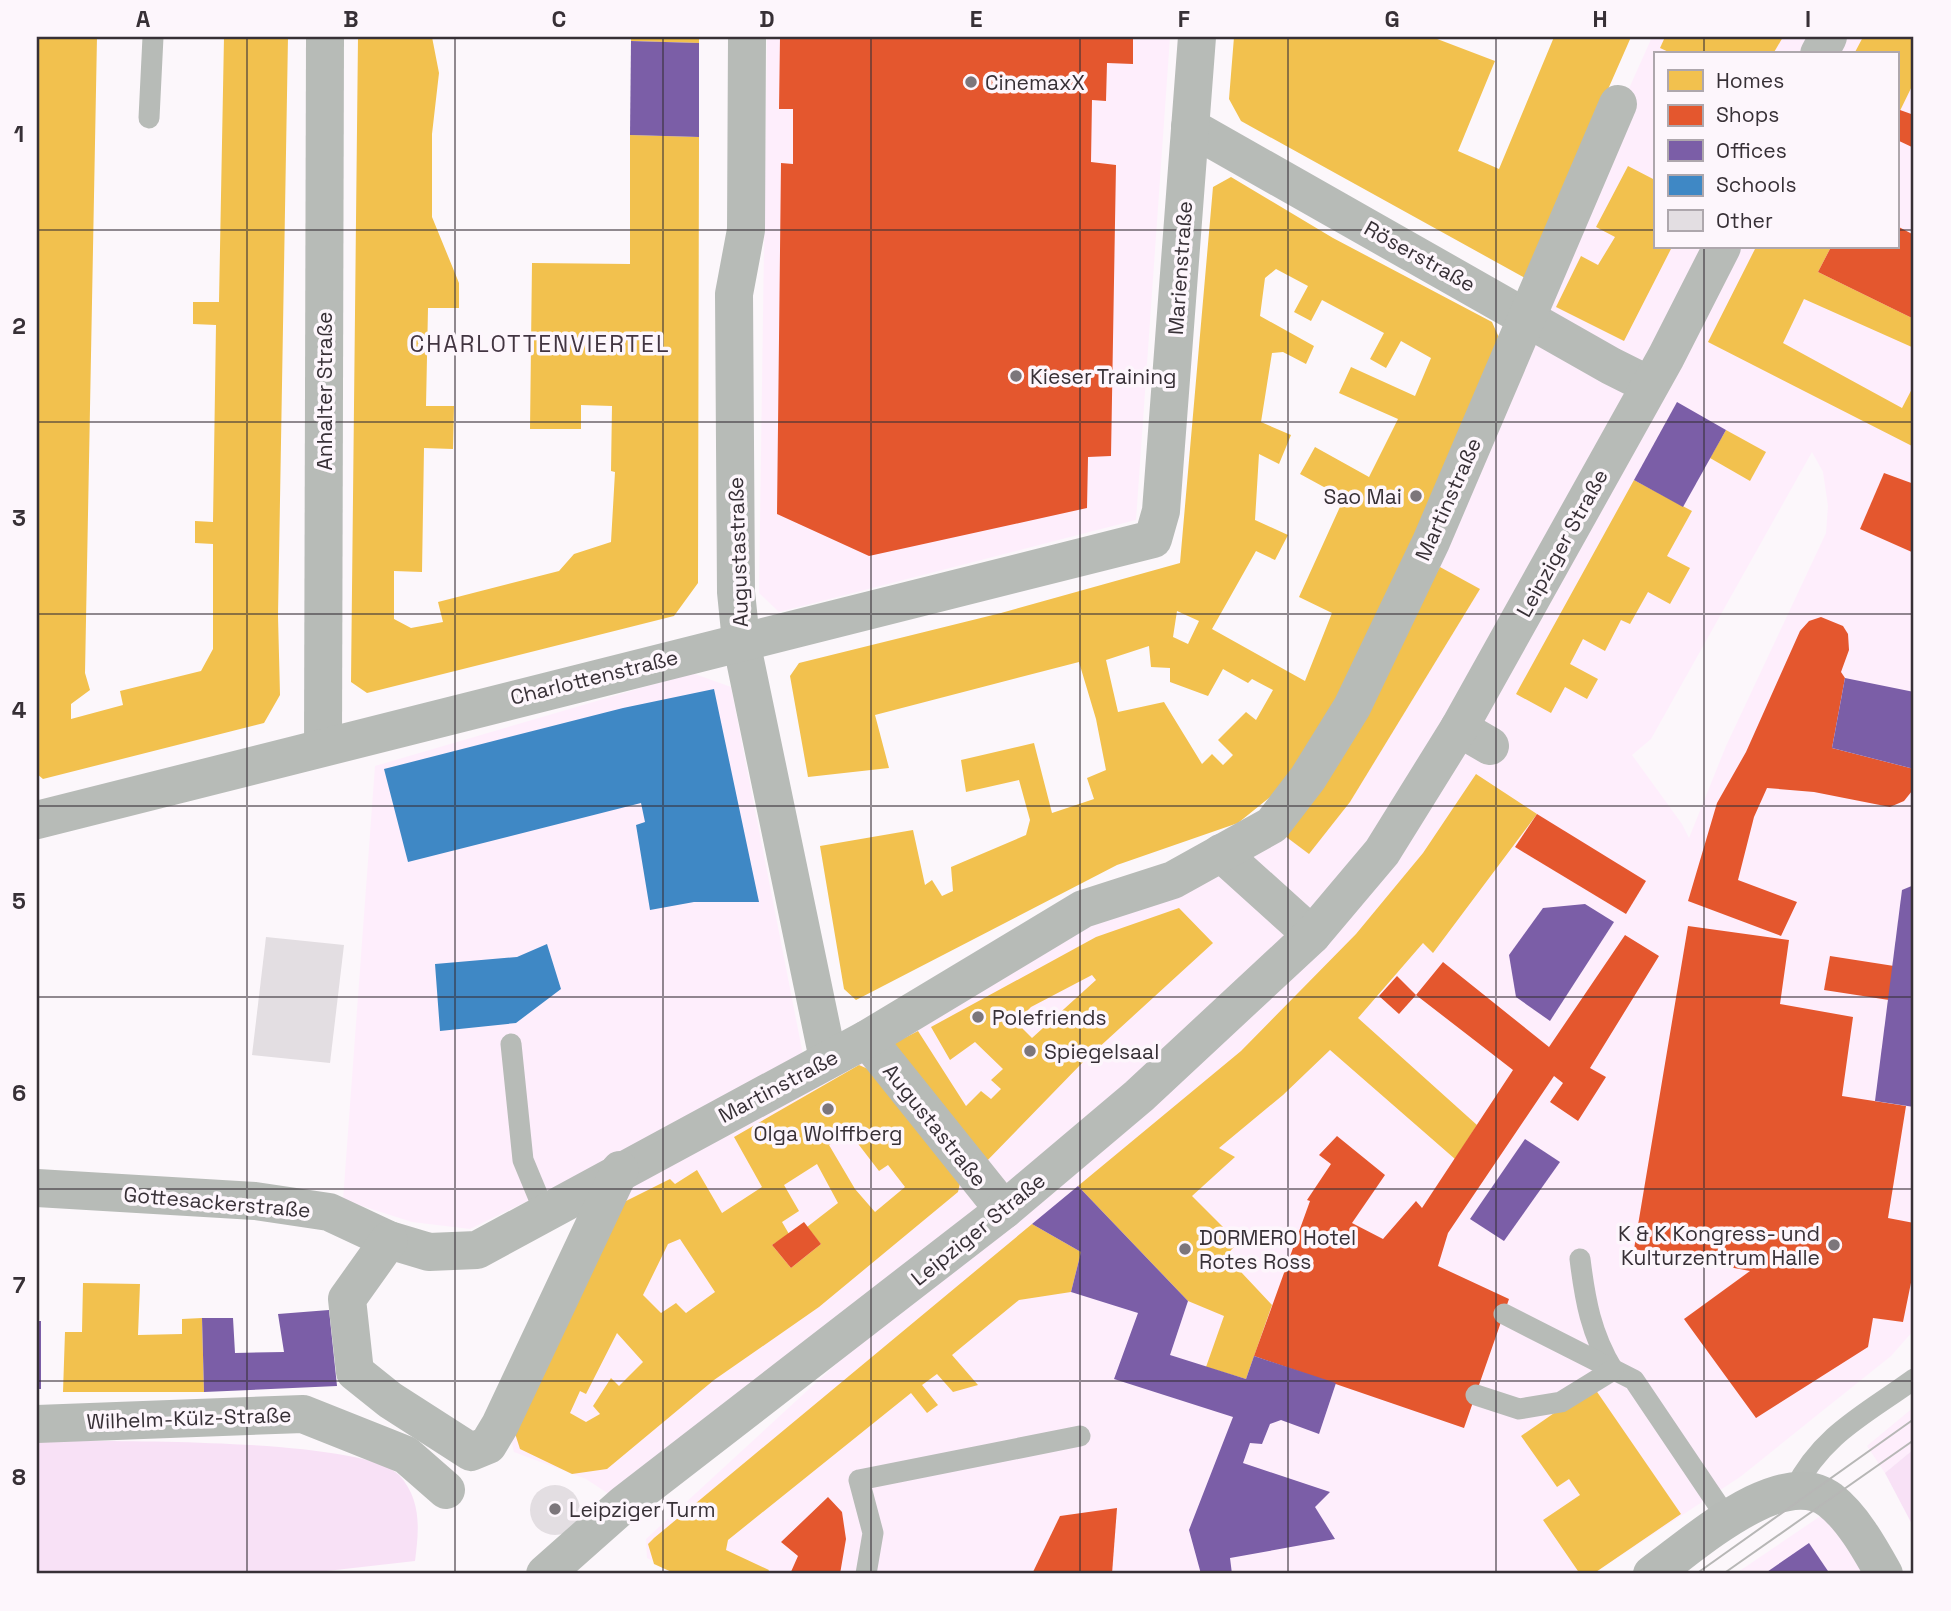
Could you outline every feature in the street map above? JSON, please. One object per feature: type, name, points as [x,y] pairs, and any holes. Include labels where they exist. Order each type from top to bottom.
[{"type":"street","name":"Anhalter Straße","points":[[323,745],[325,37]]},
{"type":"street","name":"Augustastraße","points":[[747,37],[746,230],[734,295],[736,592],[741,640],[828,1059]]},
{"type":"street","name":"Marienstraße","points":[[1153,539],[1161,511],[1196,37]]},
{"type":"street","name":"Martinstraße","points":[[620,1170],[867,1039],[1083,909],[1173,880],[1272,825],[1308,778],[1352,707],[1431,542],[1618,104]]},
{"type":"street","name":"Röserstraße","points":[[1191,127],[1527,317],[1669,372]]},
{"type":"street","name":"Leipziger Straße","points":[[545,1574],[624,1504],[1004,1210],[1139,1096],[1312,935],[1394,863],[1474,737],[1669,372],[1722,248]]},
{"type":"street","name":"Charlottenstraße","points":[[37,820],[323,745],[1153,539]]},
{"type":"street","points":[[1221,853],[1312,935]]},
{"type":"street","name":"Augustastraße","points":[[867,1039],[1004,1210]]},
{"type":"street","points":[[389,1240],[347,1299],[355,1372],[390,1400],[471,1452],[488,1445],[500,1425],[620,1170]]},
{"type":"street","name":"Gottesackerstraße","points":[[37,1188],[255,1201],[329,1212],[389,1240],[429,1252],[477,1250],[620,1170]]},
{"type":"street","name":"Wilhelm-Külz-Straße","points":[[37,1424],[303,1413],[406,1455],[446,1490]]},
{"type":"street","points":[[1651,1574],[1760,1500],[1794,1490],[1829,1499],[1848,1518],[1884,1573]]},
{"type":"lane","points":[[149,118],[153,37]]},
{"type":"lane","points":[[511,1044],[523,1160],[545,1213]]},
{"type":"lane","points":[[1580,1259],[1585,1305],[1593,1330],[1614,1370]]},
{"type":"lane","points":[[1504,1314],[1634,1381],[1729,1521]]},
{"type":"lane","points":[[1476,1395],[1519,1409],[1560,1402],[1614,1370]]},
{"type":"lane","points":[[1794,1490],[1806,1466],[1826,1441],[1914,1379]]},
{"type":"lane","points":[[866,1574],[873,1533],[859,1480],[1080,1436]]},
{"type":"shaded area","points":[[767,37],[1170,37],[1136,520],[779,612],[759,593]]},
{"type":"shaded area","points":[[1652,37],[1914,37],[1914,1330],[1891,1356],[1740,1477],[1593,1574],[679,1574],[647,1558],[646,1539],[995,1218],[624,1504],[586,1479],[514,1452],[508,1425],[619,1171],[538,1196],[470,1229],[412,1222],[343,1200],[375,766],[692,673],[731,687],[806,1070],[1272,824],[1527,317]],"holes":[[[1812,452],[1823,472],[1828,506],[1826,533],[1726,746],[1689,838],[1682,824],[1632,755],[1651,739]]]},
{"type":"shaded area","points":[[1914,1407],[1914,1449],[1885,1473],[1867,1446]]},
{"type":"shaded area","points":[[37,1441],[228,1444],[336,1454],[376,1463],[399,1475],[412,1495],[418,1527],[415,1561],[300,1574],[37,1574]]},
{"type":"shaded area","points":[[1914,1449],[1914,1528],[1885,1473]]},
{"type":"shaded area","points":[[1819,1517],[1829,1520],[1866,1574],[1735,1574]]},
{"type":"building: Homes","points":[[37,37],[97,37],[85,673],[90,690],[71,704],[71,719],[123,705],[120,691],[201,671],[213,649],[213,544],[195,543],[195,521],[213,522],[216,325],[193,324],[193,302],[219,302],[224,37],[288,37],[278,616],[280,695],[264,723],[43,779],[37,774]]},
{"type":"building: Homes","points":[[358,37],[432,37],[439,73],[432,134],[432,217],[459,283],[459,308],[428,308],[426,406],[454,406],[453,449],[424,448],[422,572],[394,571],[394,619],[411,628],[443,622],[438,602],[559,571],[574,554],[611,542],[615,472],[611,471],[612,406],[581,405],[581,429],[530,429],[532,263],[630,264],[630,135],[699,137],[698,583],[674,616],[367,693],[351,682]]},
{"type":"building: Homes","points":[[631,37],[699,37],[699,43],[631,41]]},
{"type":"building: Homes","points":[[1234,37],[1432,37],[1495,61],[1458,151],[1499,169],[1554,37],[1631,37],[1525,278],[1241,121],[1229,99]]},
{"type":"building: Homes","points":[[1665,37],[1783,37],[1774,52],[1669,52],[1660,48]]},
{"type":"building: Homes","points":[[1863,37],[1914,37],[1914,82],[1898,115],[1898,52],[1855,52]]},
{"type":"building: Homes","points":[[1628,166],[1654,179],[1654,248],[1671,248],[1624,341],[1556,307],[1581,256],[1598,265],[1615,237],[1596,227]]},
{"type":"building: Homes","points":[[1231,177],[1333,238],[1492,322],[1500,340],[1341,703],[1280,789],[1238,823],[1117,865],[856,1000],[844,989],[820,846],[913,830],[925,885],[932,880],[942,896],[953,891],[951,867],[1026,835],[1030,820],[1019,780],[966,792],[961,760],[1034,743],[1052,813],[1094,799],[1087,778],[1106,770],[1096,719],[1079,662],[875,715],[889,768],[808,777],[790,676],[799,663],[1001,613],[1180,563],[1213,187]],"holes":[[[1276,269],[1308,286],[1294,312],[1311,321],[1322,300],[1384,333],[1370,359],[1386,368],[1401,341],[1431,358],[1415,396],[1351,367],[1339,393],[1398,419],[1369,477],[1315,447],[1300,474],[1344,498],[1299,597],[1332,613],[1305,681],[1212,629],[1256,551],[1275,560],[1288,535],[1255,520],[1259,454],[1279,464],[1291,435],[1261,422],[1272,353],[1283,352],[1306,364],[1314,346],[1260,316],[1265,278]],[[1177,611],[1199,621],[1188,644],[1173,637]],[[1149,646],[1151,667],[1170,668],[1170,682],[1208,696],[1223,669],[1248,683],[1252,679],[1273,690],[1256,720],[1246,712],[1218,740],[1233,755],[1223,765],[1212,754],[1202,764],[1164,702],[1118,712],[1106,660]]]},
{"type":"building: Homes","points":[[1755,248],[1830,248],[1818,272],[1914,319],[1914,348],[1804,299],[1783,343],[1902,408],[1914,385],[1914,447],[1708,342]]},
{"type":"building: Homes","points":[[1726,430],[1766,452],[1750,481],[1710,458]]},
{"type":"building: Homes","points":[[1634,480],[1692,511],[1667,556],[1690,568],[1670,604],[1648,592],[1630,624],[1621,620],[1605,651],[1583,639],[1570,664],[1598,679],[1587,699],[1565,687],[1551,713],[1516,694]]},
{"type":"building: Homes","points":[[1440,567],[1480,589],[1350,802],[1309,854],[1281,833]]},
{"type":"building: Homes","points":[[1476,774],[1537,814],[1433,953],[1423,943],[1358,1018],[1477,1125],[1455,1159],[1330,1050],[1283,1095],[1219,1148],[1235,1157],[1192,1196],[1238,1242],[1226,1256],[1272,1305],[1246,1379],[1206,1367],[1224,1316],[1188,1301],[1078,1186],[1241,1051],[1356,934],[1423,853]]},
{"type":"building: Homes","points":[[1179,908],[1213,943],[1084,1061],[980,1168],[885,1048],[918,1031],[966,1106],[981,1091],[991,1099],[1001,1089],[991,1080],[1003,1069],[975,1042],[950,1060],[931,1027],[1096,937]],"holes":[[[1092,975],[1096,980],[1032,1038],[1016,1022],[1031,1007]]]},
{"type":"building: Homes","points":[[859,1065],[875,1072],[961,1179],[958,1192],[819,1307],[714,1380],[607,1469],[572,1474],[520,1449],[512,1424],[624,1202],[670,1179],[675,1184],[697,1170],[722,1213],[762,1187],[734,1137]],"holes":[[[849,1132],[879,1171],[888,1165],[905,1187],[875,1212],[855,1189],[829,1145]],[[817,1164],[838,1203],[807,1227],[821,1244],[791,1268],[772,1245],[789,1234],[782,1222],[799,1211],[784,1185]],[[680,1239],[715,1292],[686,1313],[676,1303],[661,1313],[643,1295],[668,1244]],[[617,1333],[643,1362],[619,1386],[611,1378],[593,1406],[600,1414],[586,1422],[570,1413],[580,1391],[586,1394]]]},
{"type":"building: Homes","points":[[1032,1224],[1081,1252],[1071,1292],[1019,1300],[952,1355],[978,1385],[953,1392],[937,1374],[922,1385],[938,1405],[927,1413],[911,1393],[728,1540],[726,1550],[769,1570],[767,1574],[676,1574],[654,1564],[648,1544],[654,1538]]},
{"type":"building: Homes","points":[[83,1283],[140,1284],[138,1335],[182,1334],[182,1319],[202,1318],[204,1392],[63,1392],[65,1332],[82,1332]]},
{"type":"building: Homes","points":[[1593,1386],[1681,1514],[1593,1574],[1580,1574],[1543,1520],[1580,1495],[1569,1479],[1557,1487],[1521,1436]]},
{"type":"building: Shops","points":[[780,37],[1133,37],[1133,64],[1107,63],[1106,101],[1092,100],[1091,162],[1116,165],[1111,456],[1088,457],[1087,508],[869,556],[777,514],[781,163],[793,164],[793,109],[779,109]]},
{"type":"building: Shops","points":[[1900,110],[1914,115],[1914,148],[1898,140]]},
{"type":"building: Shops","points":[[1898,227],[1914,235],[1914,319],[1818,272],[1830,248],[1898,248]]},
{"type":"building: Shops","points":[[1884,473],[1914,484],[1914,553],[1860,529]]},
{"type":"building: Shops","points":[[1821,617],[1843,626],[1848,634],[1849,650],[1841,672],[1845,678],[1832,748],[1914,769],[1914,777],[1912,791],[1904,801],[1890,807],[1814,792],[1767,788],[1754,817],[1738,880],[1797,902],[1781,936],[1688,901],[1717,803],[1746,752],[1800,631],[1809,621]]},
{"type":"building: Shops","points":[[1537,814],[1646,881],[1626,914],[1515,847]]},
{"type":"building: Shops","points":[[1688,926],[1789,940],[1780,1004],[1853,1017],[1842,1096],[1906,1106],[1888,1218],[1914,1223],[1914,1268],[1903,1322],[1873,1318],[1868,1347],[1756,1418],[1684,1319],[1750,1271],[1634,1249]]},
{"type":"building: Shops","points":[[1625,935],[1659,956],[1590,1068],[1606,1077],[1578,1121],[1550,1102],[1563,1083],[1554,1076],[1448,1233],[1438,1266],[1509,1299],[1464,1428],[1254,1356],[1310,1201],[1307,1200],[1331,1164],[1319,1155],[1337,1136],[1385,1175],[1352,1223],[1383,1239],[1416,1201],[1422,1208],[1513,1070],[1416,995],[1443,962],[1549,1047]]},
{"type":"building: Shops","points":[[1830,956],[1894,966],[1889,1000],[1824,990]]},
{"type":"building: Shops","points":[[1397,976],[1416,995],[1399,1014],[1379,996]]},
{"type":"building: Shops","points":[[804,1222],[821,1244],[791,1268],[772,1245]]},
{"type":"building: Shops","points":[[828,1497],[842,1512],[846,1539],[840,1574],[790,1574],[798,1556],[781,1542]]},
{"type":"building: Shops","points":[[1117,1508],[1112,1574],[1032,1574],[1060,1516]]},
{"type":"building: Offices","points":[[631,41],[699,43],[699,137],[630,135]]},
{"type":"building: Offices","points":[[1677,402],[1726,430],[1683,507],[1634,480]]},
{"type":"building: Offices","points":[[1845,678],[1914,692],[1914,769],[1832,748]]},
{"type":"building: Offices","points":[[1914,885],[1914,1107],[1875,1101],[1902,890]]},
{"type":"building: Offices","points":[[1585,904],[1614,922],[1550,1021],[1516,997],[1509,955],[1543,908]]},
{"type":"building: Offices","points":[[1525,1139],[1560,1162],[1504,1241],[1470,1219]]},
{"type":"building: Offices","points":[[1078,1186],[1188,1301],[1170,1355],[1246,1379],[1254,1356],[1336,1383],[1319,1434],[1281,1420],[1270,1424],[1262,1444],[1250,1443],[1243,1463],[1330,1492],[1315,1507],[1335,1539],[1230,1558],[1232,1574],[1201,1574],[1189,1530],[1233,1417],[1114,1379],[1138,1313],[1071,1292],[1081,1252],[1032,1224]]},
{"type":"building: Offices","points":[[329,1310],[337,1386],[204,1392],[202,1318],[233,1318],[235,1353],[284,1352],[278,1314]]},
{"type":"building: Offices","points":[[37,1321],[41,1321],[41,1389],[37,1389]]},
{"type":"building: Offices","points":[[1809,1543],[1830,1574],[1764,1574]]},
{"type":"building: Schools","points":[[714,689],[759,902],[694,902],[650,910],[636,825],[645,822],[641,803],[408,862],[384,769],[623,708]]},
{"type":"building: Schools","points":[[547,944],[561,989],[516,1023],[440,1031],[435,964],[517,957]]},
{"type":"building: Other","points":[[266,937],[344,945],[330,1063],[252,1055]]},
{"type":"building: Other","name":"Leipziger Turm","points":[[555,1485],[573,1492],[580,1510],[573,1528],[555,1535],[537,1528],[530,1510],[537,1492]]},
{"type":"tram line","points":[[1696,1574],[1914,1419]]},
{"type":"tram line","points":[[1723,1574],[1914,1440]]},
{"type":"place","name":"CinemaxX","points":[[971,82]]},
{"type":"place","name":"Kieser Training","points":[[1016,376]]},
{"type":"place","name":"Sao Mai","points":[[1416,496]]},
{"type":"place","name":"Polefriends","points":[[978,1017]]},
{"type":"place","name":"Spiegelsaal","points":[[1030,1051]]},
{"type":"place","name":"Olga Wolffberg","points":[[828,1109]]},
{"type":"place","name":"K & K Kongress- und Kulturzentrum Halle","points":[[1834,1245]]},
{"type":"place","name":"DORMERO Hotel Rotes Ross","points":[[1185,1249]]},
{"type":"place","name":"Leipziger Turm","points":[[555,1509]]},
{"type":"district","name":"CHARLOTTENVIERTEL","points":[[540,344]]}]
